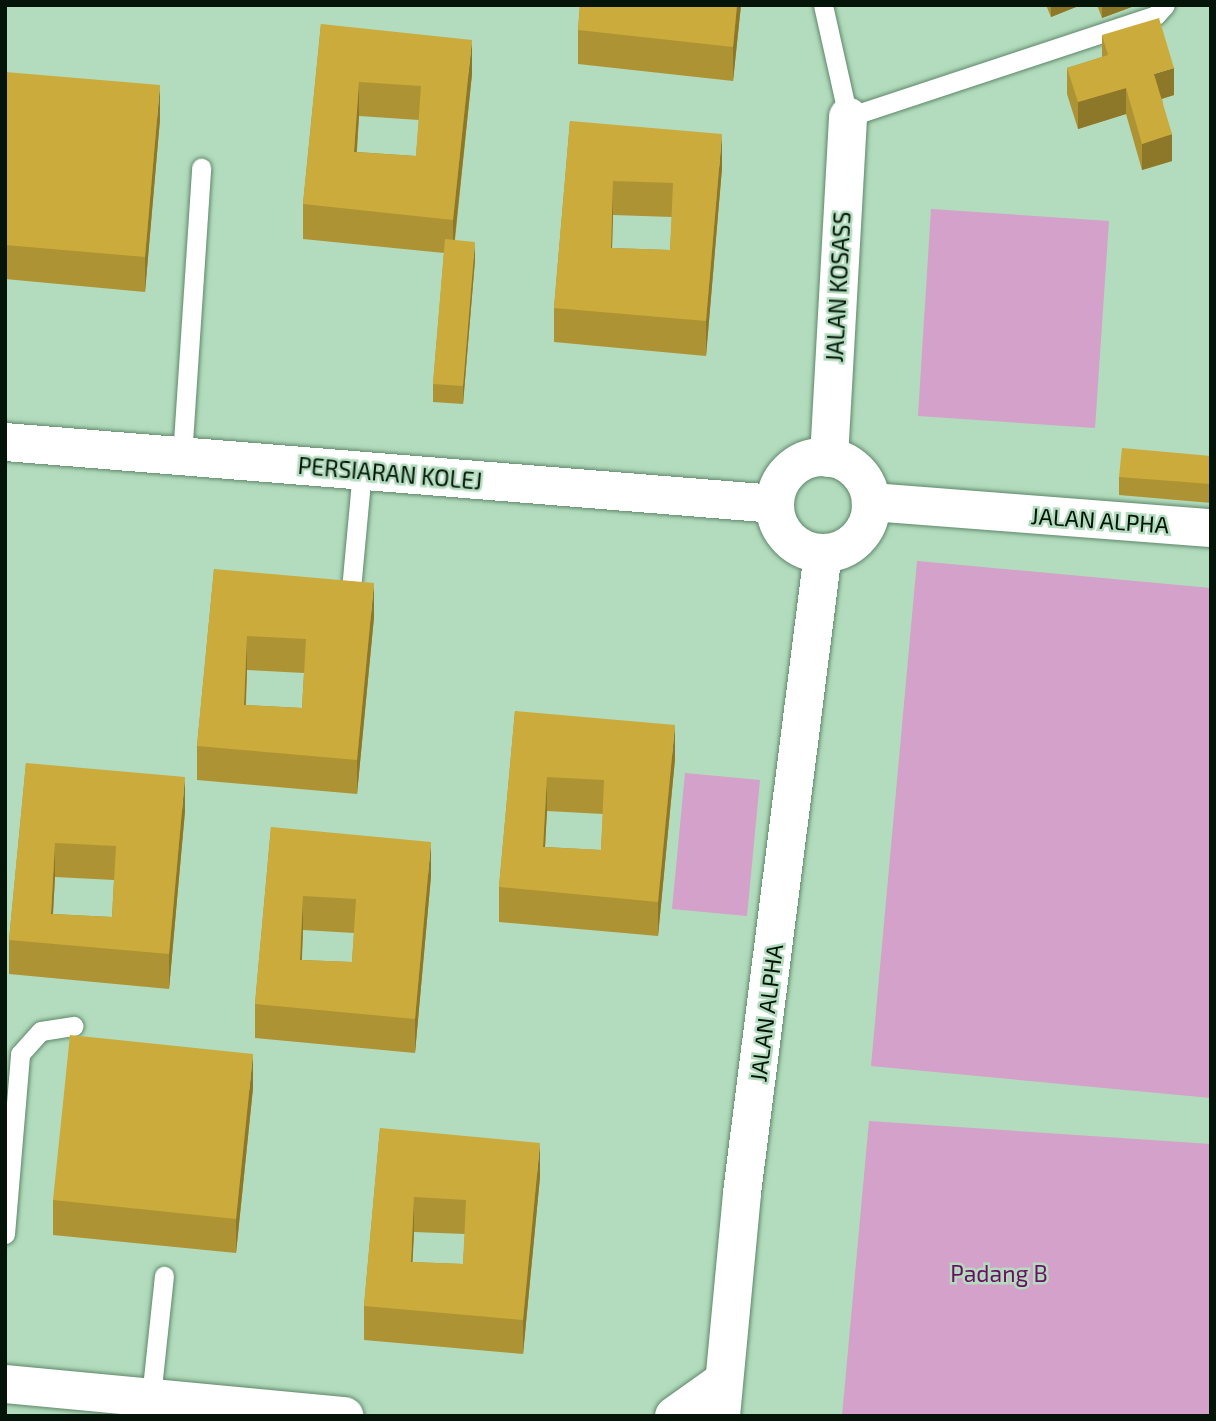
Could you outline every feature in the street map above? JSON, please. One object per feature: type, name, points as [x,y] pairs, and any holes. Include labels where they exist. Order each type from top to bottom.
[{"type":"street","name":"JALAN KOSASS","points":[[829,458],[848,117]]},
{"type":"street","name":"PERSIARAN KOLEJ","points":[[5,442],[775,504]]},
{"type":"street","points":[[829,458],[846,463],[859,473],[871,502],[870,518],[852,544],[823,554],[794,544],[777,519],[775,504],[788,473],[801,463],[829,458]]},
{"type":"street","name":"JALAN ALPHA","points":[[871,502],[1211,528]]},
{"type":"street","name":"JALAN ALPHA","points":[[722,1398],[823,554]]},
{"type":"street","points":[[5,1384],[151,1397],[255,1412],[344,1416]]},
{"type":"street","points":[[674,1416],[722,1398]]},
{"type":"lane","points":[[822,5],[848,117],[1156,15],[1165,5]]},
{"type":"lane","points":[[182,457],[201,168]]},
{"type":"lane","points":[[350,600],[362,471]]},
{"type":"lane","points":[[5,1234],[20,1054],[41,1031],[74,1026]]},
{"type":"lane","points":[[151,1397],[164,1276]]},
{"type":"green space","points":[[931,209],[1109,221],[1095,428],[918,416]]},
{"type":"green space","points":[[917,561],[1211,588],[1211,1098],[871,1066]]},
{"type":"green space","points":[[685,773],[760,780],[747,916],[672,909]]},
{"type":"green space","name":"Padang B","points":[[869,1121],[1211,1144],[1211,1416],[842,1416]]},
{"type":"building","points":[[580,5],[737,5],[733,47],[578,30]]},
{"type":"building","points":[[1159,18],[1174,68],[1154,74],[1172,134],[1142,144],[1126,88],[1078,102],[1067,68],[1108,55],[1102,35]]},
{"type":"building","points":[[321,24],[472,40],[453,220],[303,204]],"holes":[[[359,82],[421,86],[416,156],[354,152]]]},
{"type":"building","points":[[5,72],[160,85],[145,257],[5,245]]},
{"type":"building","points":[[570,121],[722,134],[706,321],[554,308]],"holes":[[[613,181],[673,183],[670,250],[611,248]]]},
{"type":"building","points":[[445,239],[475,242],[463,386],[433,384]]},
{"type":"building","points":[[1122,448],[1211,456],[1211,484],[1119,477]]},
{"type":"building","points":[[214,569],[374,583],[357,760],[197,746]],"holes":[[[247,636],[306,639],[302,708],[244,705]]]},
{"type":"building","points":[[515,711],[675,725],[658,902],[499,887]],"holes":[[[547,777],[604,780],[601,850],[543,847]]]},
{"type":"building","points":[[26,763],[185,777],[169,954],[9,940]],"holes":[[[55,843],[116,846],[112,917],[51,914]]]},
{"type":"building","points":[[271,827],[431,842],[415,1019],[255,1004]],"holes":[[[303,896],[356,899],[352,962],[300,960]]]},
{"type":"building","points":[[70,1035],[253,1054],[236,1219],[53,1200]]},
{"type":"building","points":[[380,1128],[540,1143],[523,1320],[364,1306]],"holes":[[[414,1197],[466,1200],[463,1264],[411,1262]]]}]
